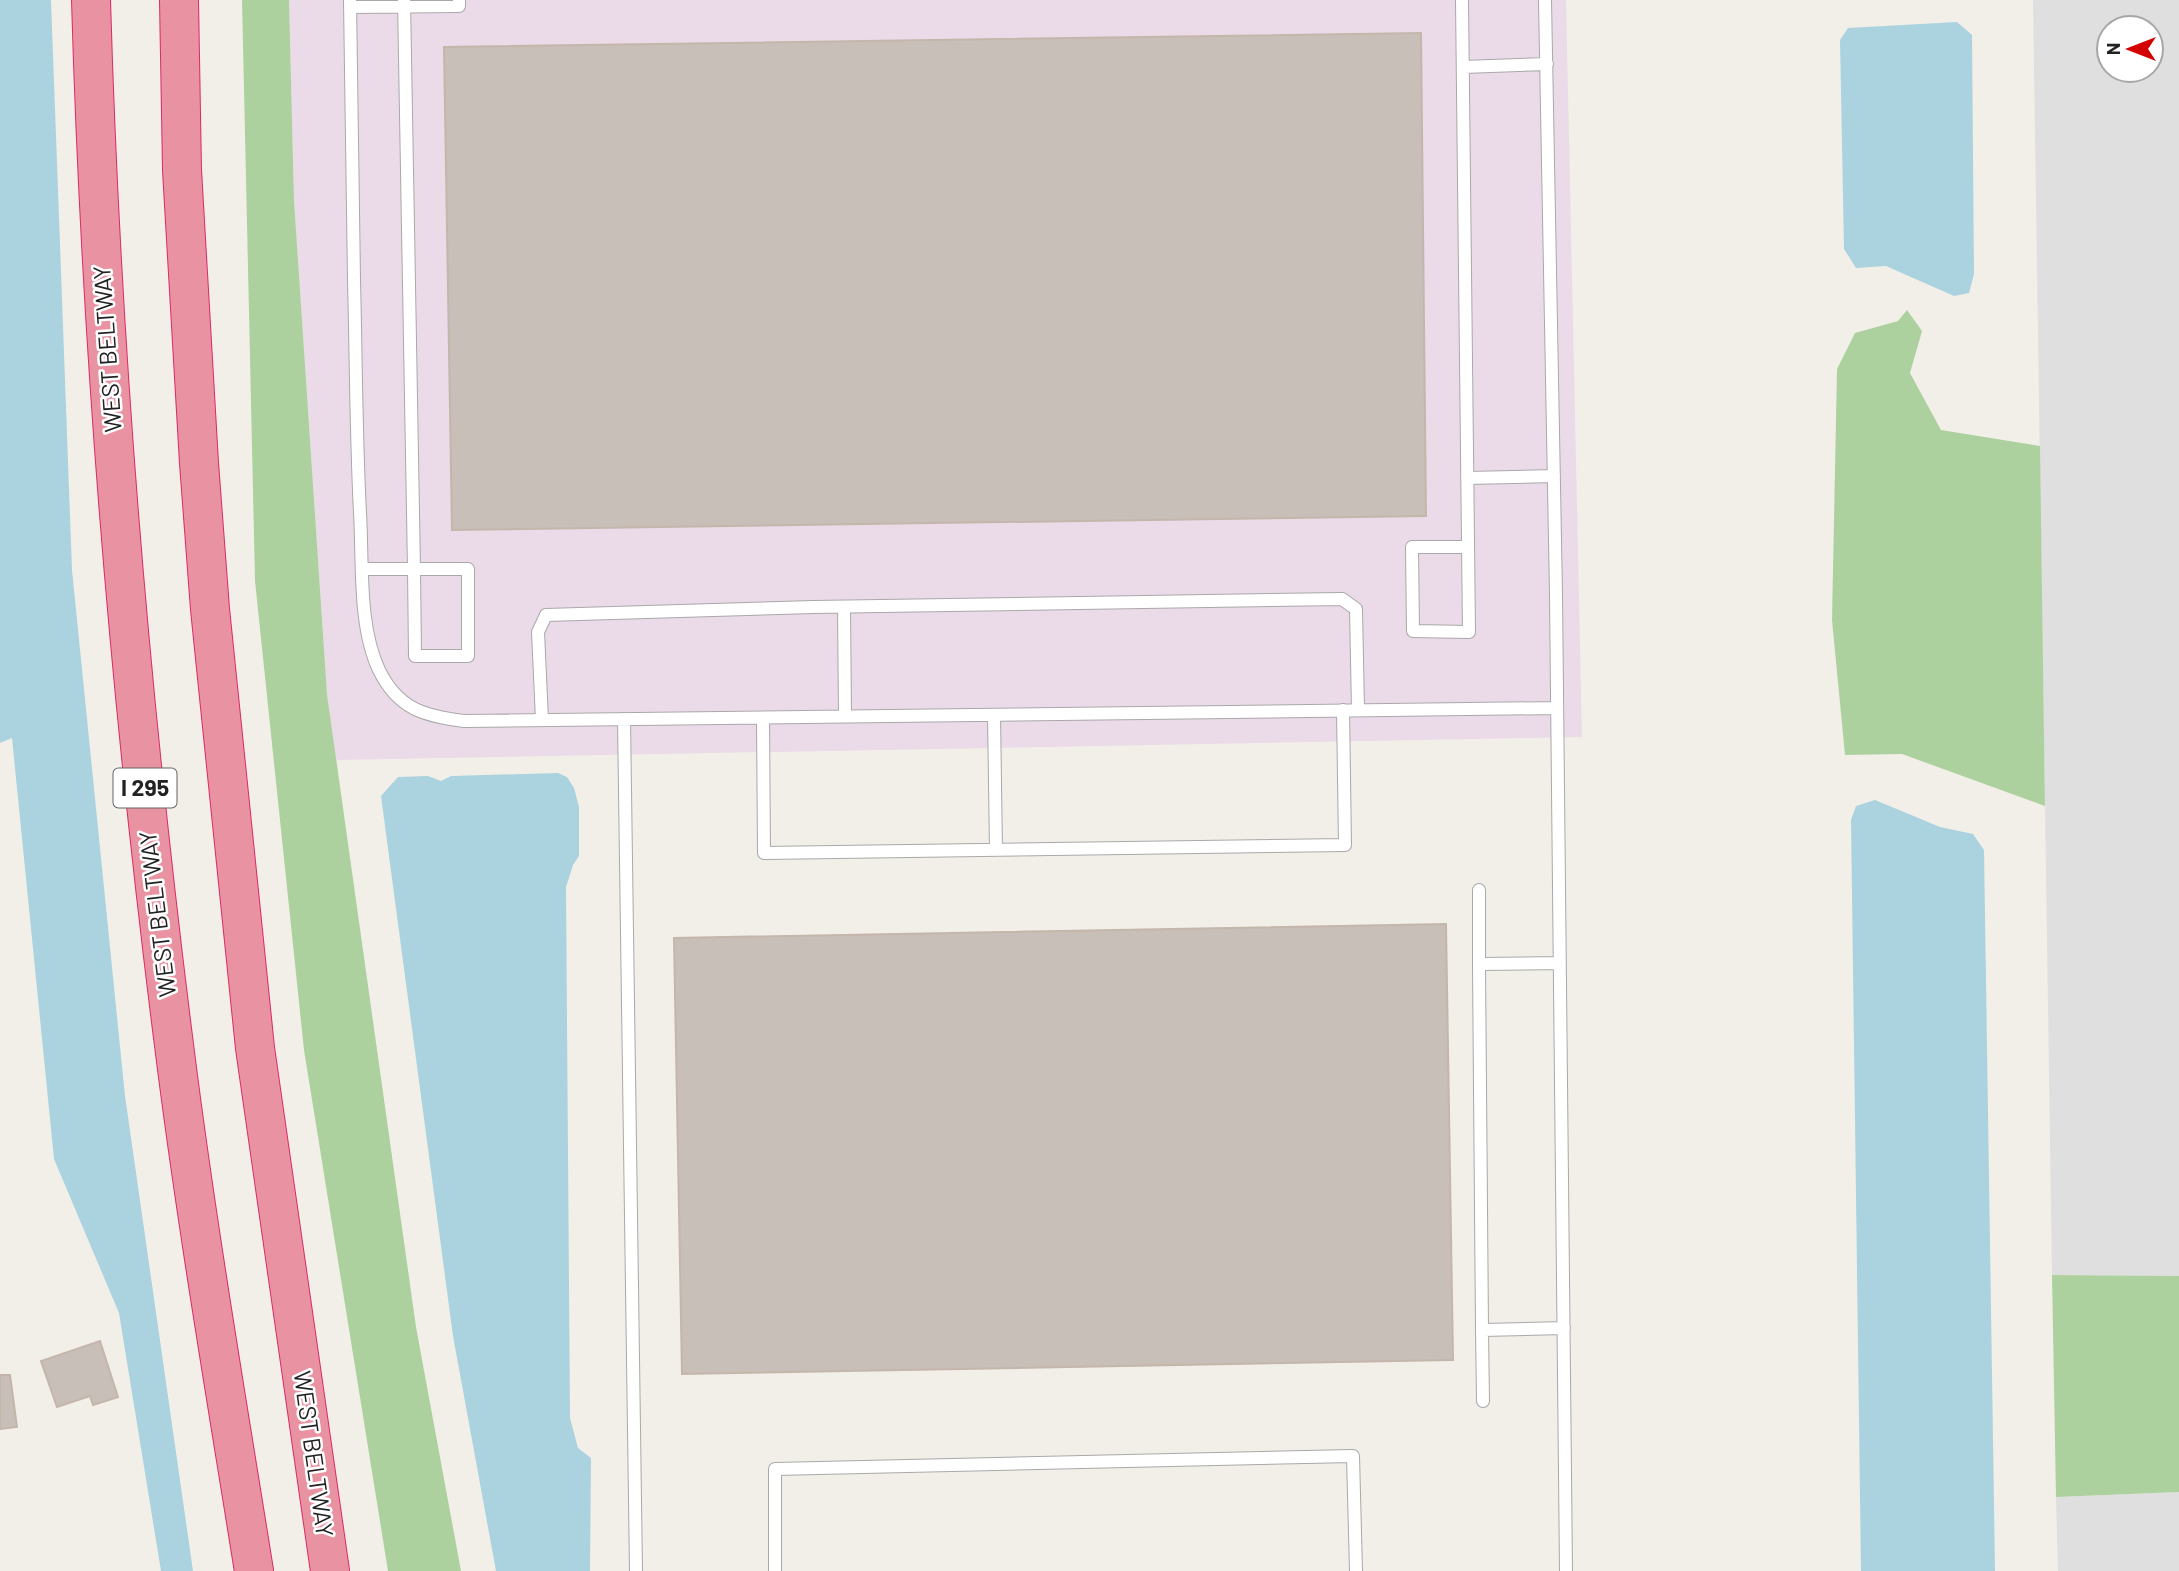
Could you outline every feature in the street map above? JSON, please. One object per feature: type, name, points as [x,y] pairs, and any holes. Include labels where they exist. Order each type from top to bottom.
[{"type":"highway","name":"WEST BELTWAY","points":[[91,0],[107,365],[150,842],[174,1048],[202,1249],[254,1571]]},
{"type":"highway","name":"WEST BELTWAY","points":[[179,0],[183,184],[210,610],[254,1048],[330,1571]]},
{"type":"lane","points":[[458,0],[458,6],[350,4],[357,461],[368,637],[379,669],[393,692],[412,710],[439,718],[464,721],[1556,708]]},
{"type":"lane","points":[[1462,0],[1469,632],[1413,631],[1412,547],[1468,547]]},
{"type":"lane","points":[[1545,0],[1566,1571]]},
{"type":"lane","points":[[363,569],[414,569],[468,569],[468,656],[415,656],[414,569],[404,3]]},
{"type":"lane","points":[[1463,67],[1546,64]]},
{"type":"lane","points":[[1467,478],[1553,476]]},
{"type":"lane","points":[[542,720],[538,632],[546,615],[1342,599],[1356,609],[1358,710]]},
{"type":"lane","points":[[844,607],[845,716]]},
{"type":"lane","points":[[763,718],[764,853],[996,850],[1345,845],[1343,710]]},
{"type":"lane","points":[[994,715],[996,850]]},
{"type":"lane","points":[[624,719],[636,1571]]},
{"type":"lane","points":[[1479,890],[1483,1401]]},
{"type":"lane","points":[[1479,964],[1559,963]]},
{"type":"lane","points":[[1482,1330],[1564,1328]]},
{"type":"lane","points":[[775,1571],[775,1469],[1353,1456],[1356,1571]]},
{"type":"shaded area","points":[[289,0],[1566,0],[1582,737],[336,760],[327,694],[294,200]]},
{"type":"shaded area","points":[[2033,0],[2179,0],[2179,1276],[2052,1275]]},
{"type":"shaded area","points":[[2179,1492],[2179,1571],[2058,1571],[2056,1497]]},
{"type":"green space","points":[[242,0],[289,0],[294,200],[327,694],[416,1327],[461,1571],[388,1571],[304,1050],[255,581]]},
{"type":"green space","points":[[1907,310],[1922,331],[1910,373],[1941,430],[2040,446],[2045,806],[1902,754],[1845,755],[1832,620],[1837,369],[1855,333],[1898,321]]},
{"type":"green space","points":[[2052,1275],[2179,1276],[2179,1492],[2056,1497]]},
{"type":"water","points":[[0,0],[51,0],[72,570],[125,1096],[193,1571],[161,1571],[119,1313],[54,1159],[12,738],[0,743]]},
{"type":"water","points":[[1957,22],[1972,35],[1974,274],[1969,293],[1954,296],[1886,266],[1856,268],[1844,249],[1840,40],[1848,28]]},
{"type":"water","points":[[558,773],[567,777],[574,788],[579,807],[579,856],[566,887],[570,1418],[578,1448],[591,1458],[590,1571],[496,1571],[453,1336],[381,796],[398,777],[428,776],[441,781],[451,776]]},
{"type":"water","points":[[1875,800],[1940,827],[1973,834],[1984,850],[1995,1571],[1861,1571],[1851,820],[1856,806]]},
{"type":"building","points":[[1421,33],[1426,516],[452,530],[444,47]]},
{"type":"building","points":[[1446,924],[1453,1360],[682,1374],[674,938]]},
{"type":"building","points":[[100,1341],[118,1397],[93,1405],[90,1396],[57,1407],[41,1361]]},
{"type":"building","points":[[0,1375],[10,1375],[17,1427],[0,1429]]}]
